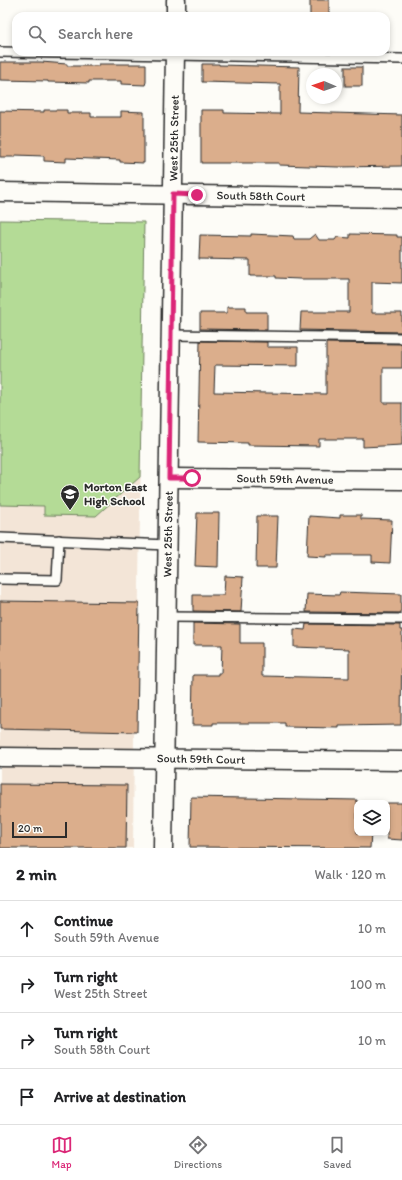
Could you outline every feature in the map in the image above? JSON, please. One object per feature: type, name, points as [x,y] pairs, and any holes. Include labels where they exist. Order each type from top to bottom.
[{"type":"street","points":[[176,0],[176,12]]},
{"type":"street","name":"West 25th Street","points":[[163,848],[175,56]]},
{"type":"street","name":"South 58th Court","points":[[0,192],[402,198]]},
{"type":"street","name":"South 59th Avenue","points":[[169,478],[402,480]]},
{"type":"street","name":"South 59th Court","points":[[0,757],[402,761]]},
{"type":"lane","points":[[0,52],[12,52]]},
{"type":"lane","points":[[288,56],[402,58]]},
{"type":"lane","points":[[171,335],[402,338]]},
{"type":"lane","points":[[0,538],[168,545]]},
{"type":"lane","points":[[0,579],[57,580],[59,540]]},
{"type":"lane","points":[[166,617],[402,619]]},
{"type":"shaded area","name":"Morton East High School","points":[[0,220],[144,222],[137,732],[134,734],[133,848],[0,848]]},
{"type":"green space","points":[[0,220],[144,222],[140,477],[96,516],[44,515],[44,506],[0,505]]},
{"type":"building","points":[[310,0],[329,0],[329,12],[310,12]]},
{"type":"building","points":[[0,62],[41,62],[67,64],[67,66],[146,64],[146,82],[145,85],[121,84],[121,81],[89,81],[89,83],[0,80]]},
{"type":"building","points":[[202,64],[299,67],[298,112],[402,115],[402,166],[338,167],[279,165],[279,163],[201,163],[201,110],[224,110],[224,113],[280,114],[280,84],[202,82]]},
{"type":"building","points":[[345,67],[362,67],[362,86],[345,86]]},
{"type":"building","points":[[44,110],[67,110],[67,113],[91,113],[91,117],[121,117],[121,111],[144,112],[144,163],[120,162],[120,160],[66,158],[66,162],[44,161],[44,156],[15,155],[15,157],[0,157],[0,111],[44,112]]},
{"type":"building","points":[[251,234],[293,236],[294,239],[309,239],[315,234],[319,240],[335,240],[337,237],[350,238],[350,234],[397,235],[397,237],[402,237],[402,283],[372,282],[372,313],[402,313],[402,332],[300,330],[301,312],[349,312],[349,279],[300,279],[276,278],[276,276],[250,276],[250,260],[199,259],[200,235],[251,236]]},
{"type":"building","points":[[227,307],[246,307],[246,312],[267,312],[267,330],[200,329],[200,313],[227,313]]},
{"type":"building","points":[[200,341],[267,342],[267,347],[298,347],[298,366],[215,365],[214,392],[326,394],[326,343],[402,344],[402,368],[383,368],[383,403],[402,403],[402,445],[363,447],[363,439],[319,439],[319,446],[248,445],[248,443],[198,442]]},
{"type":"building","points":[[197,513],[219,513],[218,567],[195,566]]},
{"type":"building","points":[[340,515],[361,515],[361,519],[392,520],[390,563],[372,562],[372,555],[326,555],[326,557],[307,556],[309,516],[340,518]]},
{"type":"building","points":[[257,516],[278,516],[276,568],[256,568]]},
{"type":"building","points":[[225,576],[243,577],[241,612],[193,611],[193,595],[224,595]]},
{"type":"building","points":[[340,592],[401,594],[401,613],[306,612],[307,594],[339,595]]},
{"type":"building","points":[[0,601],[139,603],[137,732],[0,729]]},
{"type":"building","points":[[193,623],[240,624],[240,643],[262,643],[262,676],[349,678],[349,649],[294,647],[294,629],[305,630],[306,624],[400,625],[400,630],[402,630],[401,725],[339,726],[339,728],[285,727],[285,723],[213,723],[213,725],[192,725],[193,675],[218,675],[218,673],[221,673],[222,645],[193,645]]},
{"type":"building","points":[[0,784],[127,785],[126,848],[0,848]]},
{"type":"building","points":[[191,797],[357,800],[354,800],[354,836],[371,836],[370,848],[190,847]]},
{"type":"building","points":[[390,803],[402,803],[402,840],[387,839],[387,836],[390,836]]},
{"type":"place","name":"Morton East High School","points":[[70,511]]},
{"type":"route","points":[[192,478],[169,478],[173,194],[197,195]]}]
